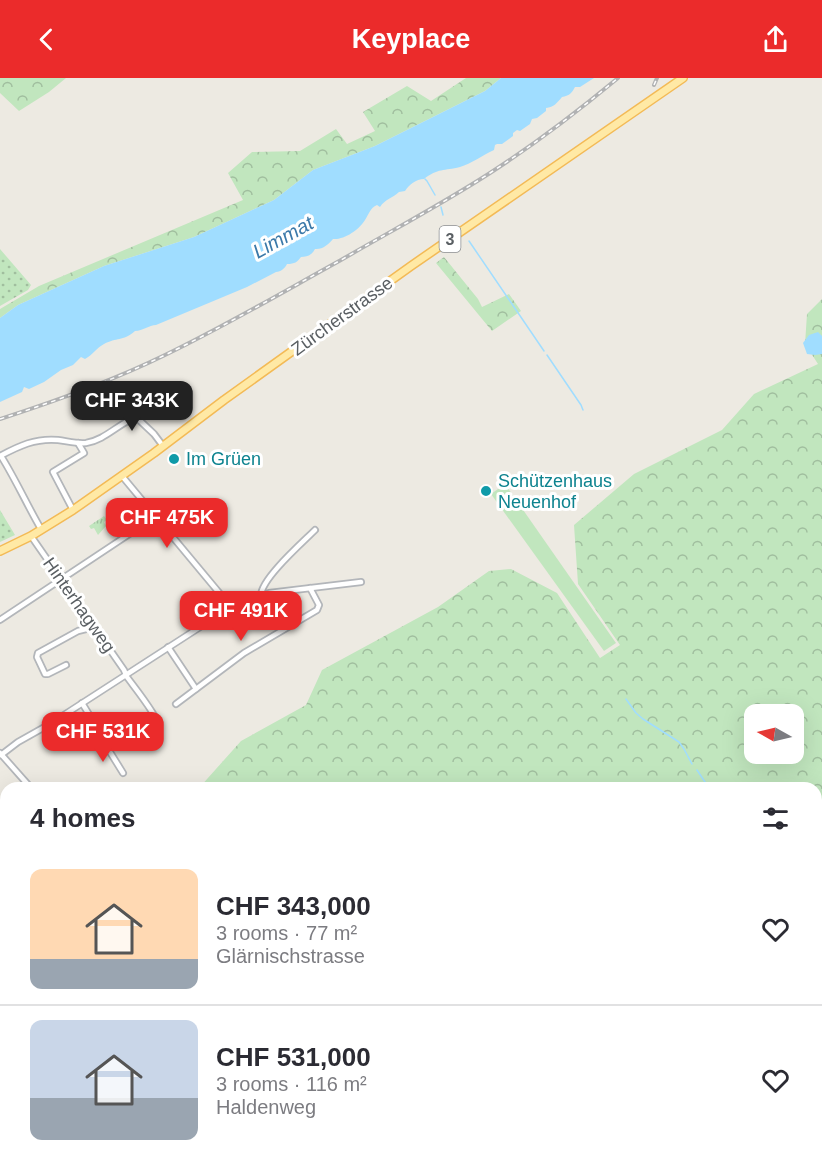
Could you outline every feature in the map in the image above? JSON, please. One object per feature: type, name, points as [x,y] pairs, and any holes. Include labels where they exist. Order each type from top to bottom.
[{"type":"main road","name":"Zürcherstrasse","points":[[0,551],[31,536],[74,510],[411,266],[683,78]]},
{"type":"street","points":[[41,529],[1,456],[16,447],[37,440],[78,443],[94,441],[135,417],[163,446]]},
{"type":"street","points":[[74,510],[53,472],[84,453],[78,443]]},
{"type":"street","points":[[122,476],[231,607]]},
{"type":"street","points":[[0,620],[155,517]]},
{"type":"street","points":[[261,595],[261,590],[268,579],[315,530]]},
{"type":"street","name":"Hinterhagweg","points":[[31,536],[159,723],[159,726],[128,741],[109,747]]},
{"type":"street","points":[[26,782],[1,754],[231,607],[261,595],[361,582]]},
{"type":"street","points":[[176,704],[244,653],[316,610],[319,606],[310,588]]},
{"type":"street","points":[[66,665],[45,674],[37,657],[38,653],[78,631],[94,627]]},
{"type":"street","points":[[168,647],[196,689]]},
{"type":"street","points":[[82,703],[123,773]]},
{"type":"green space","points":[[0,78],[66,78],[19,111],[0,93]]},
{"type":"green space","points":[[466,78],[501,78],[485,91],[375,146],[313,170],[274,200],[194,237],[104,266],[18,305],[0,318],[0,309],[39,286],[243,200],[228,173],[252,152],[300,151],[336,129],[347,144],[375,131],[363,112],[407,86],[431,101]]},
{"type":"green space","points":[[0,249],[31,285],[28,290],[0,306]]},
{"type":"green space","points":[[444,257],[482,307],[509,294],[521,311],[492,331],[436,263]]},
{"type":"green space","points":[[822,299],[822,782],[204,782],[241,741],[306,705],[322,670],[438,607],[489,571],[511,569],[557,593],[600,658],[620,645],[578,584],[574,525],[634,474],[722,430],[754,394],[818,364],[805,344],[807,314]]},
{"type":"green space","points":[[505,484],[616,643],[604,651],[491,494]]},
{"type":"green space","points":[[0,510],[15,535],[0,542]]},
{"type":"green space","points":[[104,516],[107,520],[104,522],[106,526],[98,535],[94,528],[91,529],[89,526]]},
{"type":"water","name":"Limmat","points":[[501,78],[594,78],[580,87],[575,87],[570,94],[546,108],[546,111],[537,118],[532,119],[530,124],[520,131],[517,130],[502,144],[495,145],[494,150],[464,166],[437,171],[416,181],[380,207],[375,206],[362,224],[351,234],[333,239],[323,248],[315,249],[309,255],[287,264],[281,271],[247,287],[104,344],[85,359],[81,357],[73,365],[44,382],[29,389],[24,387],[22,392],[0,402],[0,318],[18,305],[104,266],[194,237],[274,200],[313,170],[375,146],[485,91]]},
{"type":"water","points":[[818,332],[822,336],[822,354],[807,354],[803,343],[809,335]]},
{"type":"waterway","points":[[425,179],[435,195]]},
{"type":"waterway","points":[[441,207],[443,215]]},
{"type":"waterway","points":[[469,241],[544,351]]},
{"type":"waterway","points":[[547,355],[583,410]]},
{"type":"waterway","points":[[626,699],[643,719],[679,742],[692,764]]},
{"type":"waterway","points":[[697,770],[705,782]]},
{"type":"railway","points":[[0,419],[63,398],[125,373],[254,309],[454,196],[523,151],[618,78]]},
{"type":"railway","points":[[654,85],[657,78]]},
{"type":"place","name":"Im Grüen","points":[[174,459]]},
{"type":"place","name":"Schützenhaus Neuenhof","points":[[486,491]]}]
